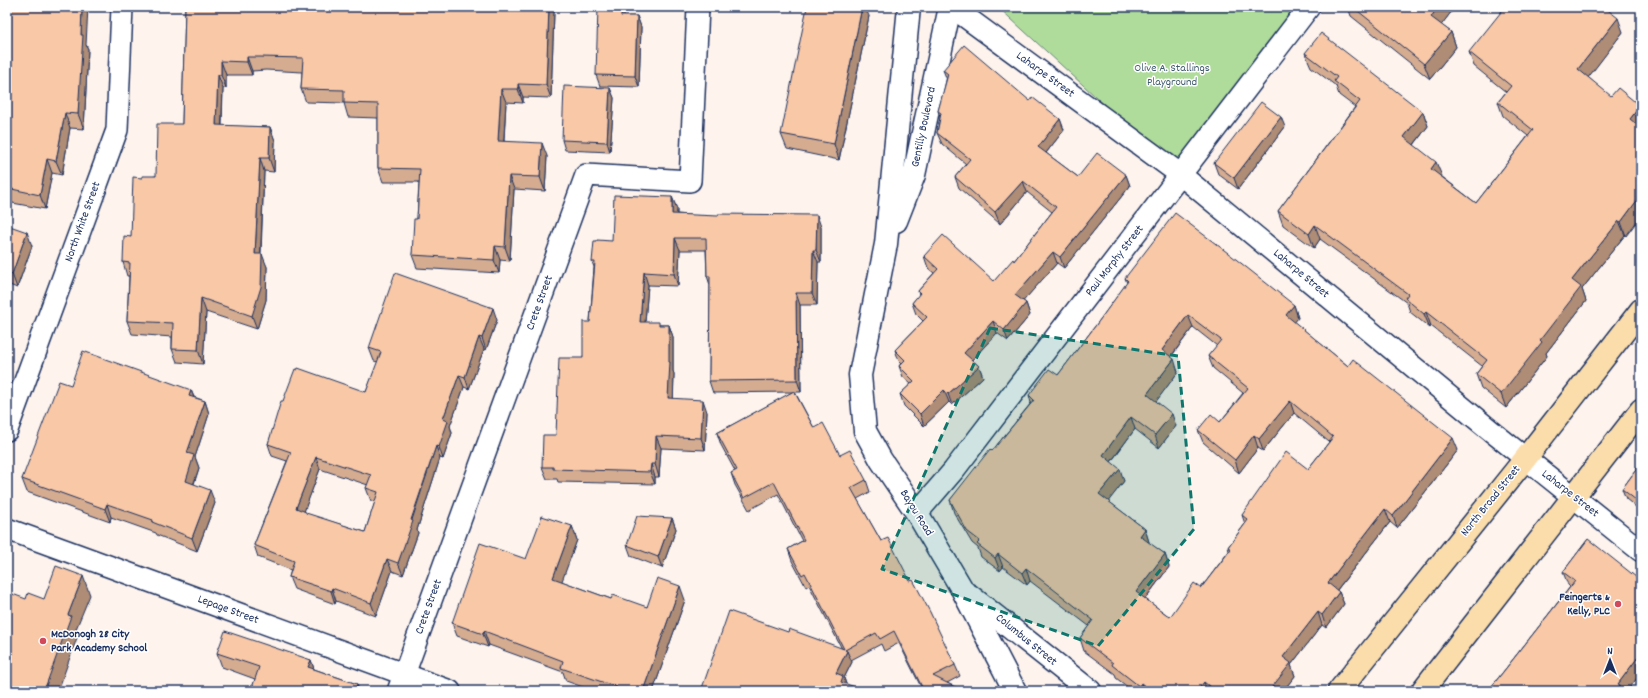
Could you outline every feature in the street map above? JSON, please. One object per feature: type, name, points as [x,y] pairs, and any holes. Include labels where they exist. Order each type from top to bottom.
[{"type":"main road","name":"Gentilly Boulevard","points":[[870,324],[886,244],[909,7]]},
{"type":"main road","name":"Gentilly Boulevard","points":[[886,244],[914,175],[951,7]]},
{"type":"main road","name":"North Broad Street","points":[[1339,691],[1525,459],[1641,310]]},
{"type":"main road","name":"Bayou Road","points":[[870,324],[860,376],[865,431],[881,460],[917,513],[962,589],[1016,691]]},
{"type":"main road","points":[[1422,691],[1641,410]]},
{"type":"main road","name":"Columbus Street","points":[[962,589],[1090,691]]},
{"type":"street","name":"North White Street","points":[[7,430],[117,130],[122,7]]},
{"type":"street","name":"Crete Street","points":[[401,683],[586,175],[690,181],[698,7]]},
{"type":"street","name":"Laharpe Street","points":[[951,7],[1181,175],[1525,459],[1641,551]]},
{"type":"street","name":"Paul Morphy Street","points":[[917,513],[954,470],[1309,7]]},
{"type":"street","name":"Lepage Street","points":[[7,529],[401,683],[450,691]]},
{"type":"highlighted area","points":[[990,328],[1178,356],[1194,529],[1098,646],[882,569]]},
{"type":"green space","name":"Olive A. Stallings Playground","points":[[998,7],[1309,7],[1181,175]]},
{"type":"building","points":[[7,7],[82,7],[81,35],[83,35],[78,114],[65,113],[56,161],[47,159],[40,195],[7,188]]},
{"type":"building","points":[[185,7],[549,7],[546,85],[518,84],[518,89],[501,89],[498,141],[542,143],[540,177],[509,176],[505,247],[495,246],[494,260],[412,255],[414,219],[417,219],[420,169],[378,168],[378,104],[344,103],[344,90],[301,89],[303,58],[247,57],[247,62],[221,61],[221,75],[218,75],[216,125],[270,127],[269,158],[260,158],[255,254],[262,254],[261,287],[252,316],[201,298],[198,350],[172,349],[173,323],[127,321],[130,263],[123,262],[124,236],[131,237],[133,177],[142,178],[142,176],[156,176],[157,124],[182,124]]},
{"type":"building","points":[[598,7],[621,7],[621,16],[637,16],[635,76],[596,75]]},
{"type":"building","points":[[807,7],[862,7],[834,144],[781,134]]},
{"type":"building","points":[[1353,7],[1438,7],[1431,17],[1451,32],[1424,64]]},
{"type":"building","points":[[1505,7],[1604,7],[1618,18],[1578,69],[1611,96],[1618,88],[1640,106],[1630,119],[1641,128],[1641,195],[1621,222],[1619,221],[1572,280],[1581,287],[1540,340],[1542,342],[1501,394],[1476,374],[1487,360],[1426,312],[1424,314],[1405,298],[1408,294],[1315,225],[1309,234],[1278,211],[1360,101],[1334,81],[1337,77],[1305,53],[1321,33],[1423,112],[1404,137],[1436,162],[1431,169],[1476,203],[1533,130],[1498,102],[1511,86],[1469,52]]},
{"type":"building","points":[[964,45],[1030,101],[1032,97],[1060,119],[1038,147],[1078,177],[1097,153],[1126,175],[1060,257],[1053,252],[1015,295],[1026,303],[1004,330],[993,321],[964,353],[979,366],[948,394],[944,390],[920,414],[900,394],[914,381],[899,366],[905,360],[895,350],[927,317],[912,303],[920,293],[918,291],[938,269],[924,256],[943,235],[994,281],[1013,259],[1014,261],[1056,207],[1023,181],[995,212],[955,177],[970,159],[937,133],[941,113],[938,111],[948,74],[943,70]]},
{"type":"building","points":[[564,86],[610,88],[607,142],[562,140]]},
{"type":"building","points":[[1261,102],[1281,117],[1234,178],[1214,163]]},
{"type":"building","points":[[614,195],[672,197],[672,214],[718,216],[718,214],[817,215],[816,250],[813,250],[812,293],[796,293],[797,380],[709,381],[710,276],[707,276],[706,238],[675,238],[674,274],[644,272],[640,322],[659,322],[659,325],[669,325],[670,362],[668,398],[703,400],[701,438],[656,436],[655,464],[651,464],[650,472],[553,469],[553,467],[542,467],[543,435],[556,435],[559,358],[583,358],[583,322],[590,322],[595,262],[592,262],[594,241],[612,241]]},
{"type":"building","points":[[1175,213],[1294,305],[1286,315],[1348,366],[1353,359],[1453,438],[1393,516],[1385,509],[1328,583],[1339,592],[1322,615],[1318,612],[1283,657],[1291,663],[1269,691],[1215,691],[1204,682],[1197,691],[1151,691],[1141,683],[1139,686],[1112,665],[1113,663],[1080,638],[1093,620],[1026,568],[1022,573],[998,554],[995,558],[977,544],[980,541],[967,531],[950,500],[990,449],[992,451],[1034,400],[1029,395],[1049,369],[1058,375],[1128,281],[1125,278]],"holes":[[[1188,315],[1221,340],[1208,356],[1248,388],[1220,422],[1211,414],[1198,430],[1235,460],[1254,435],[1259,439],[1290,401],[1333,437],[1308,469],[1286,452],[1242,515],[1248,520],[1228,547],[1231,549],[1201,588],[1194,583],[1170,617],[1136,592],[1165,554],[1140,536],[1145,529],[1099,494],[1120,469],[1103,455],[1131,417],[1155,435],[1172,414],[1147,394],[1174,359],[1162,350]]]},
{"type":"building","points":[[7,225],[27,232],[12,274],[7,272]]},
{"type":"building","points":[[395,273],[493,308],[482,338],[479,337],[465,377],[459,375],[443,419],[448,421],[439,447],[436,446],[411,520],[413,521],[398,563],[387,559],[371,603],[332,588],[331,591],[289,577],[294,561],[254,545],[291,452],[268,444],[281,401],[283,401],[295,369],[297,370],[298,368],[366,392],[381,352],[369,348]],"holes":[[[316,457],[371,475],[366,488],[378,492],[365,532],[306,513],[296,508]]]},
{"type":"building","points":[[83,351],[191,390],[189,396],[205,401],[187,453],[194,455],[186,481],[210,490],[192,538],[152,522],[153,520],[107,504],[105,509],[22,479],[59,381],[71,385]]},
{"type":"building","points":[[794,391],[814,428],[823,423],[840,455],[850,450],[866,480],[851,488],[881,541],[888,538],[910,581],[913,580],[955,665],[933,676],[957,688],[956,691],[924,691],[894,631],[880,639],[876,633],[845,650],[847,651],[836,673],[843,676],[841,682],[866,691],[701,691],[729,611],[788,632],[789,629],[844,649],[805,573],[802,575],[788,549],[804,540],[774,482],[744,498],[731,473],[737,470],[717,433]]},
{"type":"building","points":[[1641,463],[1641,504],[1622,489]]},
{"type":"building","points":[[542,516],[572,526],[553,578],[611,599],[613,595],[647,607],[657,578],[680,586],[643,691],[616,691],[617,687],[561,668],[563,661],[484,631],[483,634],[452,623],[480,543],[526,559]]},
{"type":"building","points":[[637,516],[672,518],[658,557],[627,545]]},
{"type":"building","points":[[1588,539],[1641,581],[1641,653],[1618,684],[1620,685],[1615,691],[1488,691],[1575,581],[1563,572]]},
{"type":"building","name":"McDonogh 28 City Park Academy School","points":[[56,566],[83,576],[68,615],[71,616],[44,691],[7,691],[7,592],[26,599],[28,593],[44,599]]},
{"type":"building","points":[[225,631],[311,660],[308,667],[357,684],[354,691],[251,691],[259,667],[217,653]]},
{"type":"place","name":"Feingerts & Kelly, PLC","points":[[1618,604]]},
{"type":"place","name":"McDonogh 28 City Park Academy School","points":[[43,641]]}]
